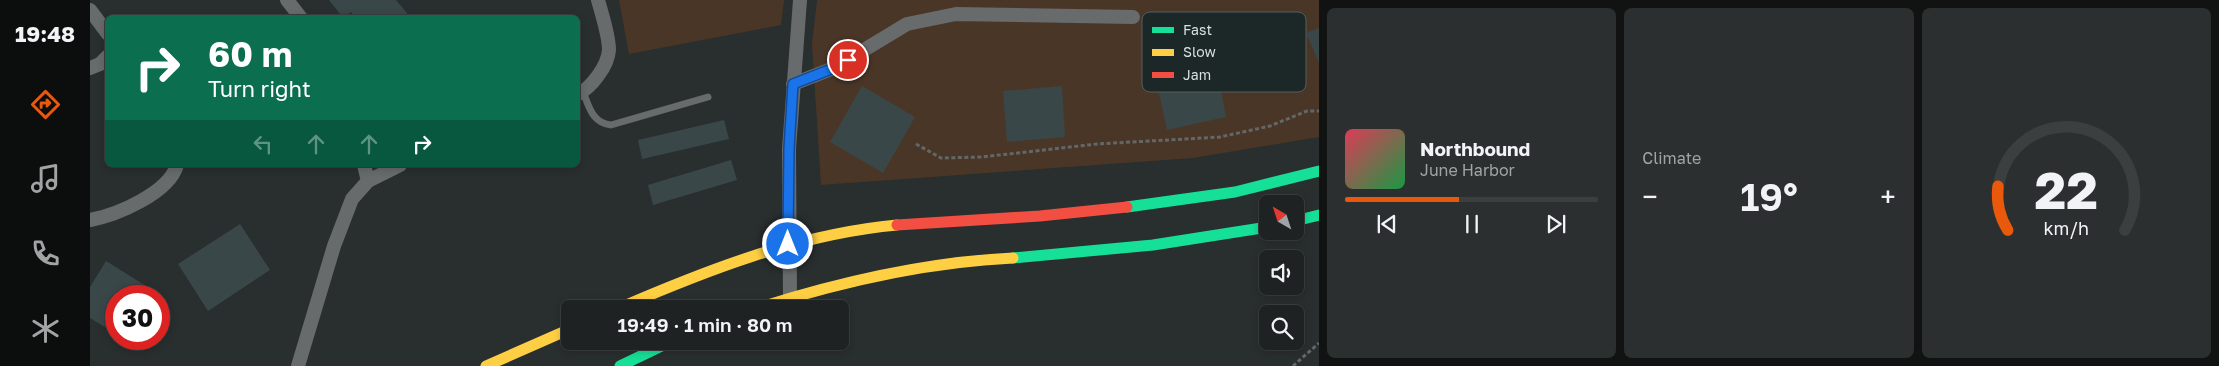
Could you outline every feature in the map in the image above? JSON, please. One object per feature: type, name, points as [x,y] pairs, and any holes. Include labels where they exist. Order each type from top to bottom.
[{"type":"street","points":[[287,0],[299,15]]},
{"type":"street","points":[[580,93],[600,72],[609,51],[598,0]]},
{"type":"street","points":[[790,297],[788,244],[789,149],[800,0]]},
{"type":"street","points":[[90,10],[105,30]]},
{"type":"street","points":[[793,84],[834,68],[907,24],[956,14],[1133,17]]},
{"type":"street","points":[[90,68],[100,64],[105,59]]},
{"type":"street","points":[[90,220],[125,209],[150,195],[172,178],[176,167]]},
{"type":"street","points":[[364,167],[368,181]]},
{"type":"street","points":[[298,366],[334,246],[352,199],[368,181],[396,167]]},
{"type":"street","points":[[637,300],[694,275],[788,244],[889,226],[1041,216],[1193,199],[1250,189],[1319,171]]},
{"type":"street","points":[[1304,219],[1319,215]]},
{"type":"street","points":[[781,300],[846,282],[916,268],[967,261],[1170,242],[1236,234],[1259,229]]},
{"type":"street","points":[[486,366],[561,333]]},
{"type":"street","points":[[620,366],[653,350]]},
{"type":"lane","points":[[580,93],[594,116],[600,122],[611,125],[708,97]]},
{"type":"path","points":[[916,144],[941,158],[982,156],[1097,144],[1220,137],[1270,126],[1307,111],[1319,111]]},
{"type":"path","points":[[1293,366],[1319,344]]},
{"type":"shaded area","points":[[619,0],[784,0],[781,25],[629,54]]},
{"type":"shaded area","points":[[817,0],[1319,0],[1319,137],[1193,158],[821,185],[812,44]]},
{"type":"building","points":[[329,0],[396,0],[408,15],[353,15],[351,12],[347,15],[341,15]]},
{"type":"building","points":[[1319,28],[1319,63],[1306,33]]},
{"type":"building","points":[[862,86],[915,117],[883,173],[830,142]]},
{"type":"building","points":[[1062,86],[1065,137],[1007,142],[1003,91]]},
{"type":"building","points":[[1159,92],[1221,92],[1226,117],[1167,130]]},
{"type":"building","points":[[724,120],[729,139],[642,159],[638,140]]},
{"type":"building","points":[[731,160],[737,180],[653,205],[648,185]]},
{"type":"building","points":[[240,224],[270,270],[208,311],[178,264]]},
{"type":"building","points":[[106,261],[145,285],[105,285],[105,327],[90,318],[90,287]]},
{"type":"traffic: fast","points":[[1127,207],[1235,192],[1319,171]]},
{"type":"traffic: fast","points":[[1304,219],[1319,215]]},
{"type":"traffic: fast","points":[[1013,258],[1153,245],[1259,228]]},
{"type":"traffic: fast","points":[[620,366],[653,350]]},
{"type":"traffic: slow","points":[[639,300],[719,268],[789,245],[825,236],[897,225]]},
{"type":"traffic: slow","points":[[784,300],[882,275],[947,264],[1013,258]]},
{"type":"traffic: slow","points":[[486,366],[561,333]]},
{"type":"traffic: jam","points":[[897,225],[1040,216],[1127,207]]},
{"type":"route","points":[[788,244],[789,149],[793,84],[834,68],[848,60]]}]
